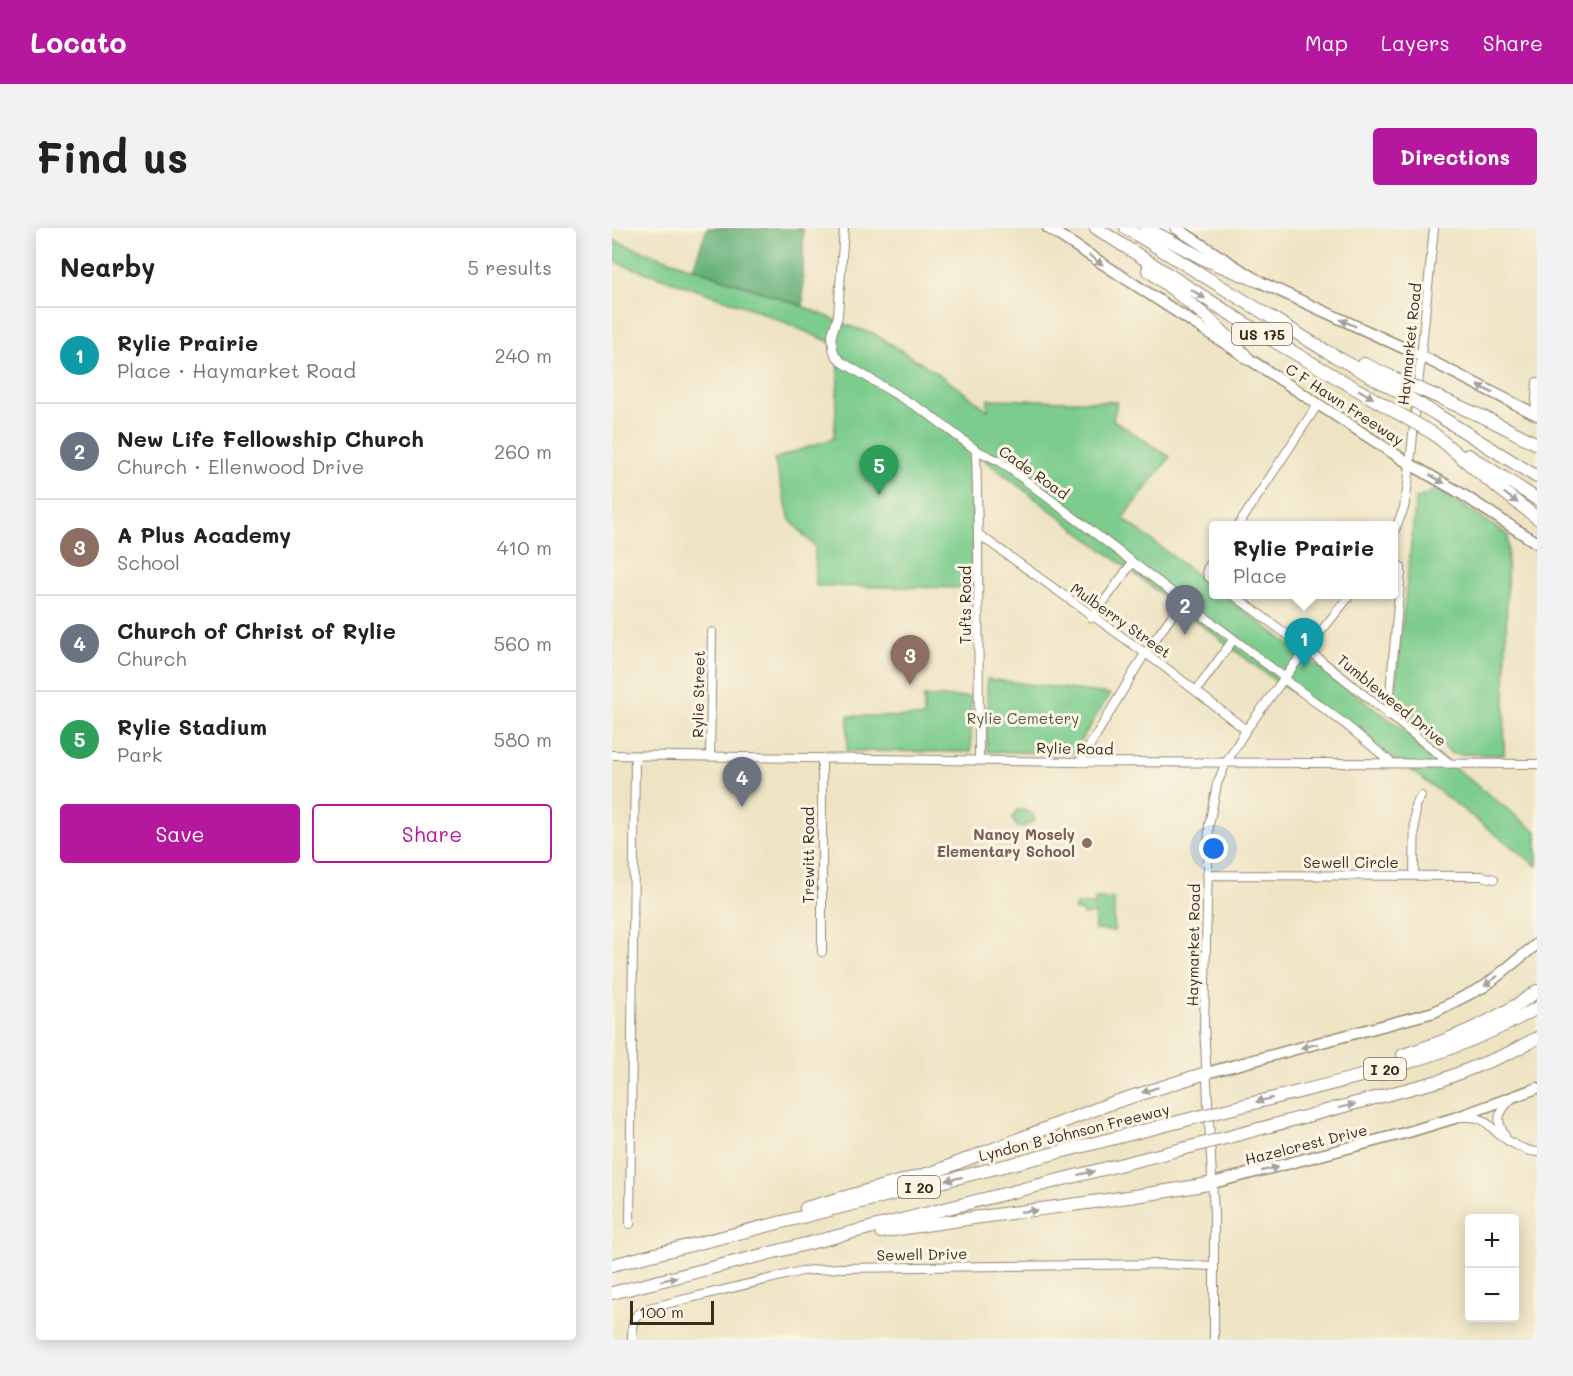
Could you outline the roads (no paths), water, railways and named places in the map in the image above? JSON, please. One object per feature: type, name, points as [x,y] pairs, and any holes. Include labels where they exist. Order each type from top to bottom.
[{"type":"highway","name":"C F Hawn Freeway","points":[[1096,228],[1260,333],[1434,434],[1537,499]]},
{"type":"highway","name":"US 175","points":[[1126,228],[1296,332],[1398,386]]},
{"type":"highway","points":[[1146,228],[1206,260],[1258,281]]},
{"type":"highway","points":[[1132,251],[1143,265],[1221,328],[1248,359]]},
{"type":"highway","points":[[1398,386],[1438,397],[1537,444]]},
{"type":"highway","points":[[1398,386],[1436,414],[1537,477]]},
{"type":"highway","points":[[1434,434],[1482,476],[1537,518]]},
{"type":"highway","points":[[1295,1092],[1455,1036],[1495,1017],[1537,991]]},
{"type":"highway","name":"Lyndon B Johnson Freeway","points":[[612,1265],[1433,1055],[1496,1030],[1537,1008]]},
{"type":"highway","name":"I 20","points":[[612,1293],[1190,1147],[1432,1083],[1473,1069],[1534,1041]]},
{"type":"highway","points":[[665,1252],[934,1172],[1109,1104],[1206,1072]]},
{"type":"highway","points":[[785,1249],[958,1219],[1109,1202],[1213,1183]]},
{"type":"main road","name":"C F Hawn Freeway","points":[[1048,228],[1410,464],[1457,491],[1537,543]]},
{"type":"main road","points":[[1176,228],[1258,281],[1420,356],[1536,415]]},
{"type":"main road","points":[[1206,1072],[1434,1012],[1485,986],[1537,944]]},
{"type":"main road","points":[[1458,1117],[1537,1088]]},
{"type":"main road","name":"Hazelcrest Drive","points":[[1213,1183],[1458,1117]]},
{"type":"street","name":"Cade Road","points":[[844,228],[838,316],[832,334],[835,355],[842,362],[927,413],[976,450],[1001,462],[1345,724],[1392,763]]},
{"type":"street","name":"Haymarket Road","points":[[1398,522],[1404,508],[1410,464],[1434,228]]},
{"type":"street","points":[[1536,415],[1537,382]]},
{"type":"street","points":[[1241,521],[1318,404]]},
{"type":"street","name":"Tufts Road","points":[[976,450],[979,760]]},
{"type":"street","name":"Mulberry Street","points":[[978,534],[1196,691],[1246,730]]},
{"type":"street","points":[[1092,618],[1132,562]]},
{"type":"street","points":[[1388,715],[1401,573],[1401,567],[1398,564]]},
{"type":"street","name":"Tumbleweed Drive","points":[[1239,599],[1308,650],[1448,762]]},
{"type":"street","name":"Haymarket Road","points":[[1214,1340],[1213,1183],[1204,1025],[1212,804],[1226,763],[1246,730],[1347,599]]},
{"type":"street","points":[[1080,762],[1144,655],[1182,602]]},
{"type":"street","name":"Rylie Street","points":[[710,756],[712,632]]},
{"type":"street","points":[[1196,691],[1233,640]]},
{"type":"street","name":"Rylie Road","points":[[612,755],[1080,762],[1537,764]]},
{"type":"street","points":[[630,1224],[635,756]]},
{"type":"street","name":"Trewitt Road","points":[[822,758],[822,952]]},
{"type":"street","points":[[1414,875],[1415,806],[1421,796]]},
{"type":"street","name":"Sewell Circle","points":[[1208,875],[1414,875],[1482,876],[1494,879]]},
{"type":"street","points":[[1509,1141],[1501,1129],[1499,1119],[1501,1110],[1514,1097]]},
{"type":"street","points":[[1458,1117],[1475,1116],[1486,1121],[1499,1135],[1509,1141],[1537,1152]]},
{"type":"street","name":"Sewell Drive","points":[[632,1340],[632,1322],[637,1313],[649,1308],[802,1271],[839,1268],[1163,1264],[1214,1266]]},
{"type":"place","name":"Rylie Stadium","points":[[879,495]]},
{"type":"place","name":"New Life Fellowship Church","points":[[1185,635]]},
{"type":"place","name":"Rylie Prairie","points":[[1304,668]]},
{"type":"place","name":"A Plus Academy","points":[[910,685]]},
{"type":"place","name":"Church of Christ of Rylie","points":[[742,807]]},
{"type":"place","name":"Nancy Mosely Elementary School","points":[[1087,843]]},
{"type":"park label","name":"Rylie Cemetery","points":[[1023,718]]}]
